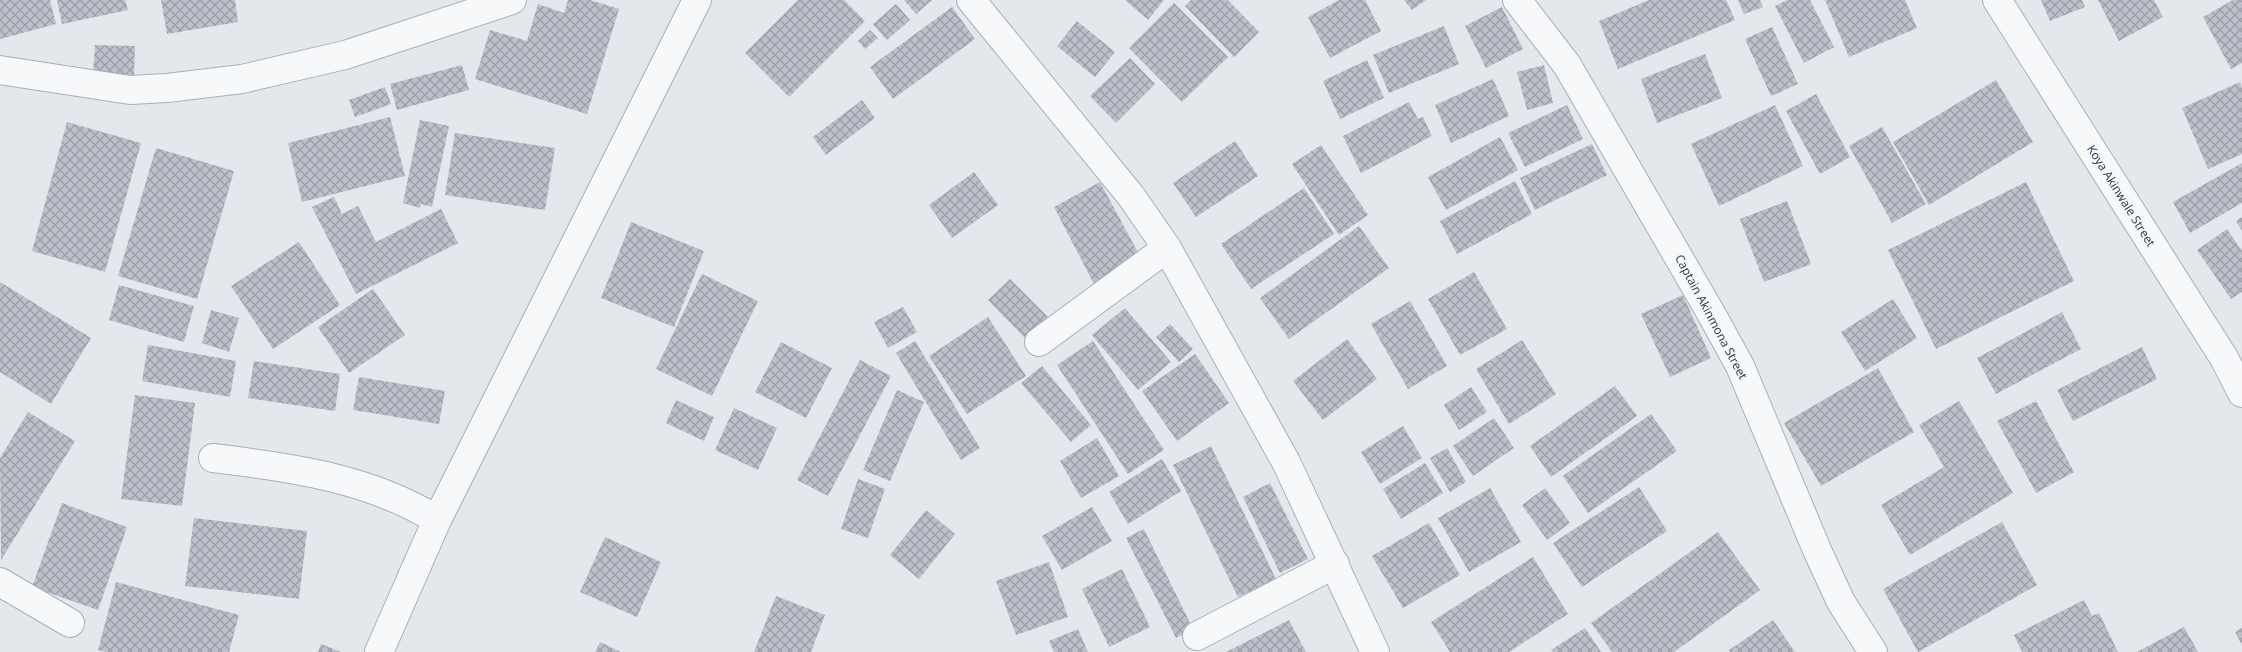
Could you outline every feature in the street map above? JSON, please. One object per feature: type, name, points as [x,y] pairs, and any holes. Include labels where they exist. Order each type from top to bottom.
[{"type":"street","points":[[0,70],[130,90],[167,88],[242,79],[345,55],[512,0]]},
{"type":"street","points":[[379,652],[437,520],[697,0]]},
{"type":"street","points":[[971,0],[1131,196],[1167,248],[1286,462],[1375,652]]},
{"type":"street","name":"Captain Akinmona Street","points":[[1518,0],[1568,65],[1740,366],[1821,559],[1841,602],[1873,652]]},
{"type":"street","name":"Koya Akinwale Street","points":[[1998,0],[2233,353],[2242,394]]},
{"type":"street","points":[[1040,342],[1167,248]]},
{"type":"street","points":[[213,458],[296,468],[366,488],[415,506],[437,520]]},
{"type":"street","points":[[1197,636],[1335,564]]},
{"type":"street","points":[[0,582],[70,623]]},
{"type":"building","points":[[0,0],[50,0],[56,24],[0,39]]},
{"type":"building","points":[[57,0],[125,0],[128,10],[62,24]]},
{"type":"building","points":[[161,0],[235,0],[238,22],[167,34]]},
{"type":"building","points":[[568,0],[590,0],[619,9],[587,114],[475,79],[490,30],[527,41],[538,4],[564,13]]},
{"type":"building","points":[[798,0],[844,0],[865,21],[789,97],[745,53]]},
{"type":"building","points":[[904,0],[932,0],[916,14]]},
{"type":"building","points":[[1125,0],[1164,0],[1148,20]]},
{"type":"building","points":[[1191,0],[1228,0],[1259,32],[1234,57],[1185,6]]},
{"type":"building","points":[[1339,0],[1365,0],[1381,31],[1330,58],[1308,17]]},
{"type":"building","points":[[1404,0],[1426,0],[1412,10]]},
{"type":"building","points":[[1649,0],[1726,0],[1735,20],[1618,69],[1599,21]]},
{"type":"building","points":[[1738,0],[1760,0],[1763,7],[1744,14]]},
{"type":"building","points":[[1787,0],[1810,0],[1834,47],[1804,63],[1775,6]]},
{"type":"building","points":[[1825,0],[1905,0],[1917,28],[1849,57]]},
{"type":"building","points":[[2041,0],[2082,0],[2085,7],[2050,21]]},
{"type":"building","points":[[2098,0],[2154,0],[2163,17],[2119,41]]},
{"type":"building","points":[[2233,0],[2242,0],[2242,63],[2231,69],[2203,17]]},
{"type":"building","points":[[1174,3],[1228,57],[1182,102],[1129,48]]},
{"type":"building","points":[[896,4],[910,20],[887,40],[873,24]]},
{"type":"building","points":[[952,7],[975,39],[893,99],[870,67]]},
{"type":"building","points":[[1502,7],[1523,49],[1486,68],[1465,26]]},
{"type":"building","points":[[1077,21],[1115,52],[1095,77],[1057,46]]},
{"type":"building","points":[[1444,26],[1459,64],[1389,93],[1373,55]]},
{"type":"building","points":[[1772,27],[1798,84],[1771,96],[1745,39]]},
{"type":"building","points":[[870,30],[878,38],[865,49],[858,41]]},
{"type":"building","points":[[95,45],[135,46],[134,75],[93,74]]},
{"type":"building","points":[[1705,54],[1722,98],[1657,123],[1641,79]]},
{"type":"building","points":[[1130,58],[1155,84],[1116,123],[1090,96]]},
{"type":"building","points":[[1367,60],[1384,98],[1340,119],[1323,81]]},
{"type":"building","points":[[462,65],[469,90],[397,110],[390,84]]},
{"type":"building","points":[[1544,65],[1553,103],[1527,110],[1517,72]]},
{"type":"building","points":[[1493,79],[1509,116],[1451,143],[1435,105]]},
{"type":"building","points":[[1996,80],[2033,142],[1929,205],[1893,142]]},
{"type":"building","points":[[2240,82],[2242,88],[2242,154],[2208,169],[2182,108]]},
{"type":"building","points":[[385,87],[391,104],[355,117],[349,100]]},
{"type":"building","points":[[1816,94],[1850,157],[1820,174],[1786,111]]},
{"type":"building","points":[[862,100],[875,118],[826,155],[813,137]]},
{"type":"building","points":[[1409,102],[1418,119],[1423,117],[1432,136],[1361,173],[1343,136]]},
{"type":"building","points":[[1567,105],[1583,139],[1525,167],[1508,133]]},
{"type":"building","points":[[1775,105],[1803,166],[1719,206],[1691,144]]},
{"type":"building","points":[[390,117],[405,176],[302,202],[288,143]]},
{"type":"building","points":[[420,120],[449,126],[432,207],[421,204],[420,208],[403,203]]},
{"type":"building","points":[[67,122],[141,143],[105,272],[32,251]]},
{"type":"building","points":[[1882,127],[1926,204],[1892,223],[1849,146]]},
{"type":"building","points":[[455,133],[555,148],[545,210],[445,195]]},
{"type":"building","points":[[1500,137],[1518,170],[1446,210],[1428,177]]},
{"type":"building","points":[[1235,141],[1258,176],[1196,217],[1173,183]]},
{"type":"building","points":[[1592,144],[1607,175],[1535,210],[1520,178]]},
{"type":"building","points":[[1321,145],[1368,215],[1339,235],[1292,164]]},
{"type":"building","points":[[156,148],[234,171],[197,299],[118,276]]},
{"type":"building","points":[[2242,163],[2242,203],[2190,233],[2173,202]]},
{"type":"building","points":[[974,172],[998,205],[952,238],[929,205]]},
{"type":"building","points":[[1515,181],[1532,214],[1457,254],[1440,221]]},
{"type":"building","points":[[1100,182],[1141,258],[1094,284],[1054,207]]},
{"type":"building","points":[[2026,182],[2074,281],[1936,349],[1888,250]]},
{"type":"building","points":[[1304,188],[1334,234],[1251,289],[1221,244]]},
{"type":"building","points":[[334,197],[342,214],[358,206],[376,242],[441,209],[458,243],[356,294],[312,207]]},
{"type":"building","points":[[1787,201],[1811,264],[1764,282],[1740,219]]},
{"type":"building","points":[[2242,217],[2242,231],[2236,221]]},
{"type":"building","points":[[631,222],[704,251],[674,327],[601,298]]},
{"type":"building","points":[[1359,226],[1389,268],[1289,339],[1260,298]]},
{"type":"building","points":[[2227,229],[2242,251],[2242,292],[2231,299],[2197,250]]},
{"type":"building","points":[[299,242],[340,305],[273,349],[231,286]]},
{"type":"building","points":[[1474,272],[1507,329],[1460,355],[1428,299]]},
{"type":"building","points":[[702,274],[758,301],[712,396],[656,369]]},
{"type":"building","points":[[1010,279],[1048,317],[1026,339],[988,300]]},
{"type":"building","points":[[0,282],[91,338],[51,404],[0,372]]},
{"type":"building","points":[[119,285],[194,306],[184,342],[109,320]]},
{"type":"building","points":[[373,289],[405,335],[349,373],[318,327]]},
{"type":"building","points":[[1683,295],[1711,358],[1670,377],[1641,314]]},
{"type":"building","points":[[1893,299],[1917,338],[1865,371],[1841,332]]},
{"type":"building","points":[[1410,301],[1447,366],[1408,389],[1371,324]]},
{"type":"building","points":[[903,307],[917,332],[888,348],[874,322]]},
{"type":"building","points":[[1125,308],[1171,362],[1138,390],[1092,335]]},
{"type":"building","points":[[211,310],[239,318],[229,352],[202,343]]},
{"type":"building","points":[[2062,312],[2081,349],[1996,394],[1977,358]]},
{"type":"building","points":[[988,317],[1026,376],[967,414],[929,356]]},
{"type":"building","points":[[1170,324],[1193,349],[1179,362],[1156,337]]},
{"type":"building","points":[[1347,339],[1377,379],[1323,420],[1293,381]]},
{"type":"building","points":[[1522,340],[1556,394],[1509,424],[1476,369]]},
{"type":"building","points":[[915,341],[980,448],[961,460],[896,353]]},
{"type":"building","points":[[1093,341],[1164,450],[1128,474],[1057,365]]},
{"type":"building","points":[[781,342],[832,368],[806,418],[755,392]]},
{"type":"building","points":[[148,345],[236,361],[230,397],[142,381]]},
{"type":"building","points":[[2142,347],[2157,379],[2073,421],[2057,390]]},
{"type":"building","points":[[1195,354],[1229,403],[1177,441],[1142,391]]},
{"type":"building","points":[[860,360],[891,376],[828,496],[797,480]]},
{"type":"building","points":[[254,361],[340,374],[335,411],[248,398]]},
{"type":"building","points":[[1042,366],[1091,425],[1071,442],[1021,383]]},
{"type":"building","points":[[1878,368],[1914,432],[1821,486],[1784,423]]},
{"type":"building","points":[[359,377],[445,391],[439,424],[353,410]]},
{"type":"building","points":[[1615,386],[1637,416],[1551,477],[1530,446]]},
{"type":"building","points":[[1471,387],[1487,412],[1459,430],[1444,405]]},
{"type":"building","points":[[897,390],[924,402],[890,481],[863,470]]},
{"type":"building","points":[[135,395],[195,403],[182,506],[121,499]]},
{"type":"building","points":[[676,400],[714,417],[704,441],[666,423]]},
{"type":"building","points":[[1959,401],[2013,493],[1910,555],[1881,505],[1944,467],[1919,425]]},
{"type":"building","points":[[2036,401],[2074,472],[2036,493],[1997,421]]},
{"type":"building","points":[[734,408],[777,428],[758,470],[715,450]]},
{"type":"building","points":[[28,412],[75,441],[1,560],[0,458]]},
{"type":"building","points":[[1651,414],[1677,451],[1588,513],[1563,476]]},
{"type":"building","points":[[1494,418],[1514,448],[1473,476],[1453,446]]},
{"type":"building","points":[[1403,426],[1422,458],[1380,484],[1361,452]]},
{"type":"building","points":[[1097,438],[1119,476],[1081,498],[1060,461]]},
{"type":"building","points":[[1211,446],[1276,579],[1238,597],[1173,465]]},
{"type":"building","points":[[1447,448],[1466,482],[1450,492],[1430,458]]},
{"type":"building","points":[[1162,459],[1181,491],[1128,524],[1109,492]]},
{"type":"building","points":[[1425,463],[1443,493],[1401,519],[1383,489]]},
{"type":"building","points":[[858,479],[885,489],[868,538],[841,529]]},
{"type":"building","points":[[1270,483],[1308,559],[1280,573],[1243,497]]},
{"type":"building","points":[[1639,487],[1667,531],[1582,587],[1553,543]]},
{"type":"building","points":[[1490,488],[1521,542],[1469,572],[1438,518]]},
{"type":"building","points":[[1545,488],[1570,523],[1547,540],[1522,505]]},
{"type":"building","points":[[62,503],[127,527],[98,610],[32,587]]},
{"type":"building","points":[[1092,507],[1112,541],[1062,570],[1042,536]]},
{"type":"building","points":[[926,510],[955,534],[919,579],[890,555]]},
{"type":"building","points":[[194,518],[307,531],[299,599],[185,586]]},
{"type":"building","points":[[2002,522],[2037,585],[1918,652],[1883,589]]},
{"type":"building","points":[[1429,523],[1460,575],[1403,608],[1372,556]]},
{"type":"building","points":[[1144,529],[1193,629],[1176,638],[1126,538]]},
{"type":"building","points":[[1718,532],[1760,590],[1674,652],[1612,652],[1591,623]]},
{"type":"building","points":[[605,537],[661,562],[637,617],[580,592]]},
{"type":"building","points":[[1533,557],[1568,614],[1509,652],[1450,652],[1431,622]]},
{"type":"building","points":[[1049,562],[1068,617],[1016,635],[996,581]]},
{"type":"building","points":[[1122,569],[1150,627],[1109,647],[1082,589]]},
{"type":"building","points":[[116,582],[239,615],[229,652],[105,652],[98,650]]},
{"type":"building","points":[[776,596],[825,615],[811,652],[754,652]]},
{"type":"building","points":[[2084,600],[2092,616],[2099,613],[2118,652],[2022,652],[2014,635]]},
{"type":"building","points":[[1289,620],[1306,652],[1226,652]]},
{"type":"building","points":[[1773,620],[1795,652],[1730,652],[1729,650]]},
{"type":"building","points":[[2184,627],[2198,652],[2137,652]]},
{"type":"building","points":[[1585,628],[1601,652],[1553,652],[1551,650]]},
{"type":"building","points":[[2242,628],[2242,645],[2235,632]]},
{"type":"building","points":[[1078,629],[1088,652],[1054,652],[1049,641]]},
{"type":"building","points":[[600,642],[621,652],[595,652]]},
{"type":"building","points":[[321,644],[341,652],[318,652]]}]
